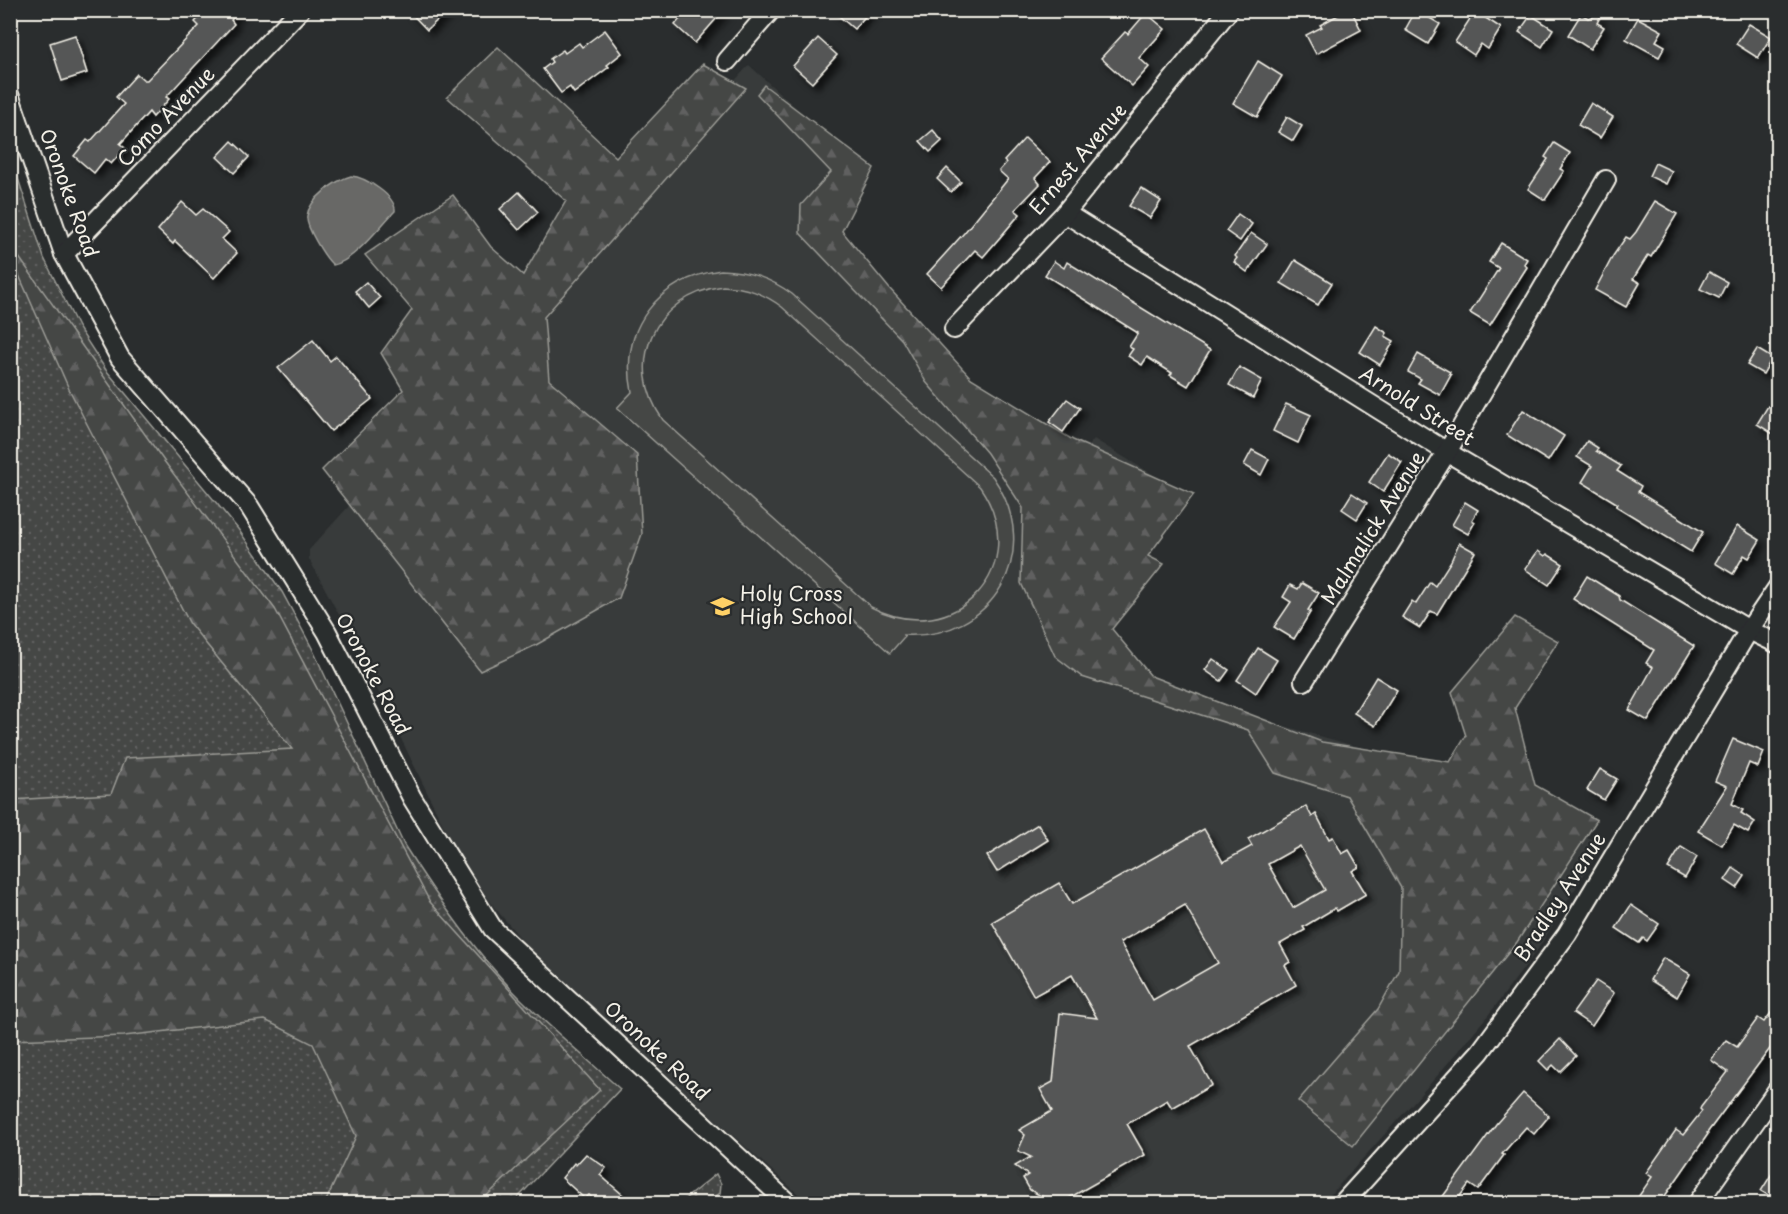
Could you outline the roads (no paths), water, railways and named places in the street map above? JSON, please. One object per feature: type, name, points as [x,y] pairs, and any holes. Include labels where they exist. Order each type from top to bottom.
[{"type":"street","name":"Como Avenue","points":[[64,254],[300,10]]},
{"type":"street","points":[[727,61],[771,10]]},
{"type":"street","name":"Ernest Avenue","points":[[954,329],[1065,213],[1228,10]]},
{"type":"street","name":"Oronoke Road","points":[[10,97],[64,254],[120,358],[249,506],[327,632],[412,798],[493,929],[789,1203]]},
{"type":"street","name":"Malmalick Avenue","points":[[1304,681],[1447,452],[1606,180]]},
{"type":"street","name":"Arnold Street","points":[[1065,213],[1447,452],[1749,630],[1778,644]]},
{"type":"street","name":"Bradley Avenue","points":[[1342,1203],[1480,1052],[1567,934],[1749,630],[1778,587]]},
{"type":"street","points":[[1697,1203],[1778,1089]]},
{"type":"place","name":"Holy Cross High School","points":[[722,606]]}]
